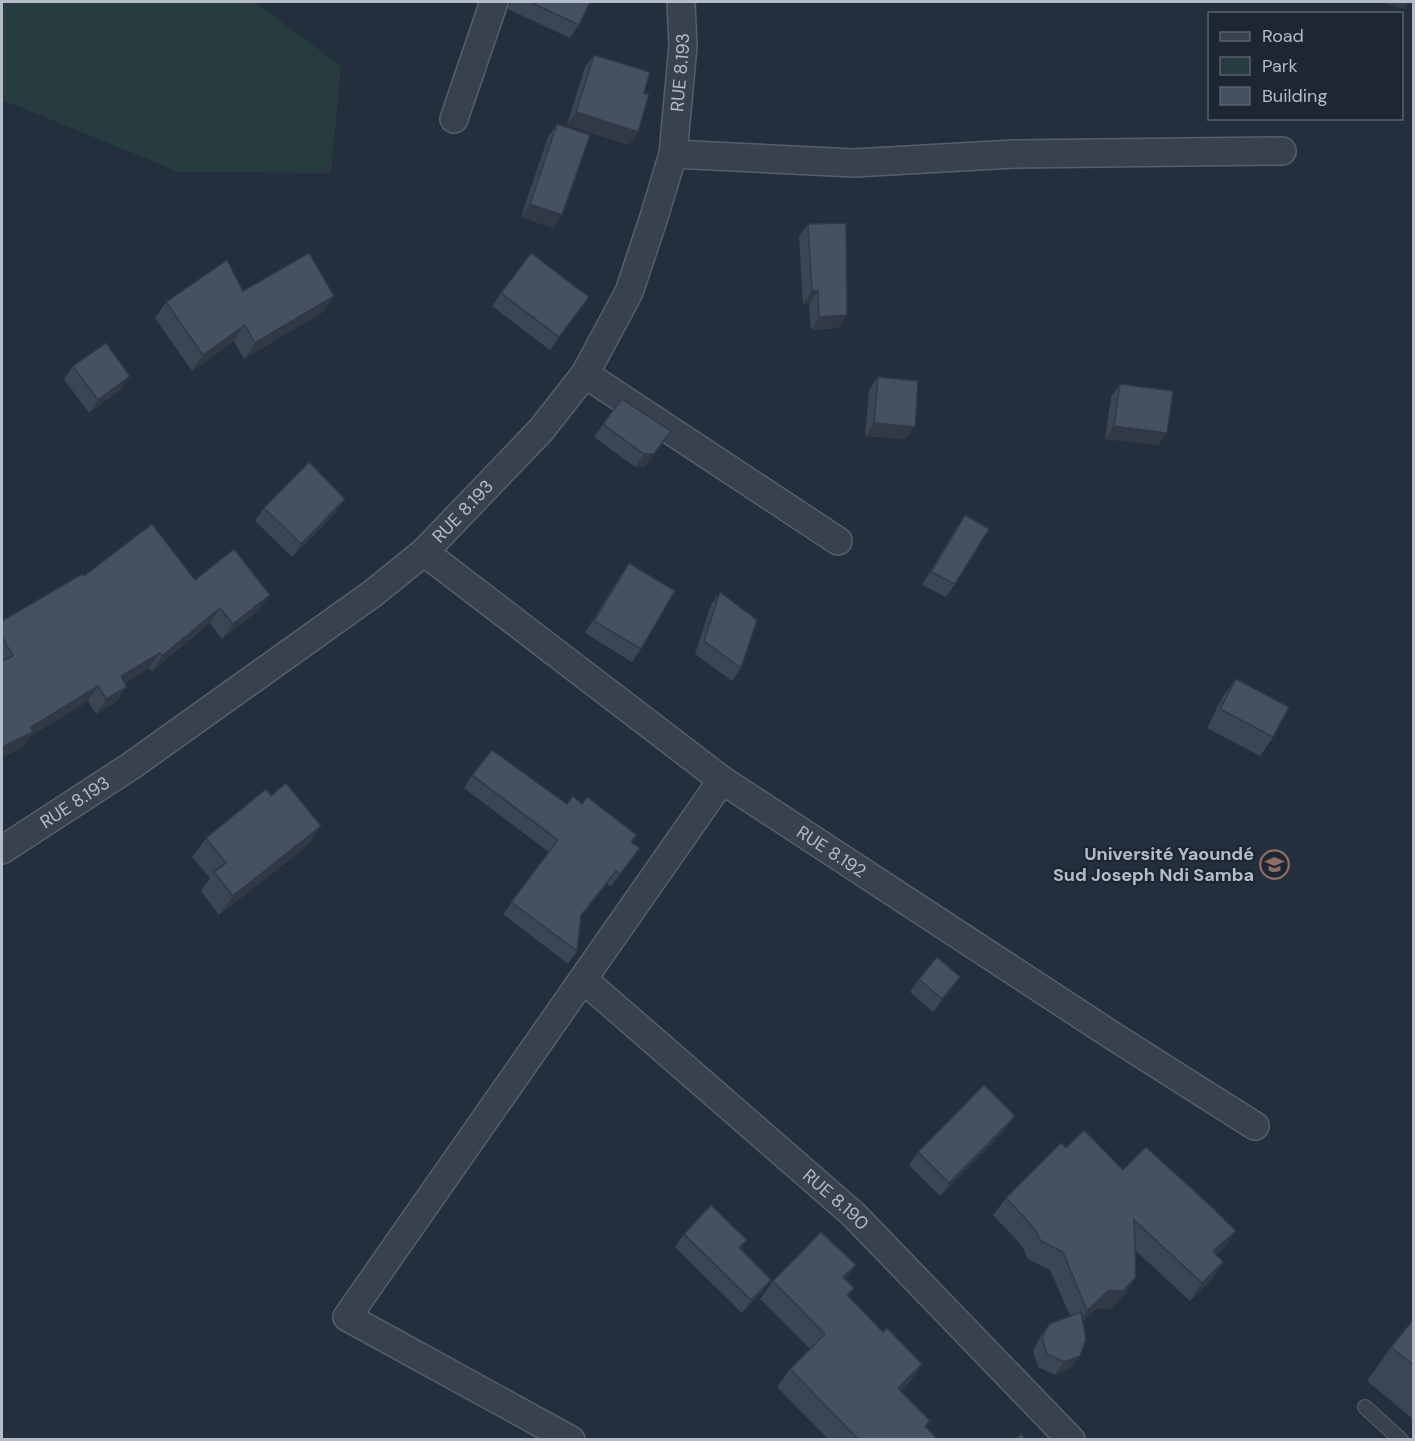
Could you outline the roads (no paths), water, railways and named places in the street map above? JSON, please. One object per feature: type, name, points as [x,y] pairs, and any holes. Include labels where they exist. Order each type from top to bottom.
[{"type":"street","points":[[454,119],[494,2]]},
{"type":"street","name":"RUE 8.193","points":[[2,850],[141,759],[372,594],[424,552],[541,430],[585,374],[629,292],[673,154],[683,46],[681,2]]},
{"type":"street","points":[[673,154],[854,163],[1014,154],[1281,151]]},
{"type":"street","points":[[585,374],[838,541]]},
{"type":"street","name":"RUE 8.192","points":[[424,552],[722,780],[1113,1036],[1255,1126]]},
{"type":"street","points":[[571,1440],[347,1317],[722,780]]},
{"type":"street","name":"RUE 8.190","points":[[584,980],[855,1215],[1071,1440]]},
{"type":"lane","points":[[1365,1407],[1401,1440]]},
{"type":"place","name":"Université Yaoundé Sud Joseph Ndi Samba","points":[[1275,864]]}]
